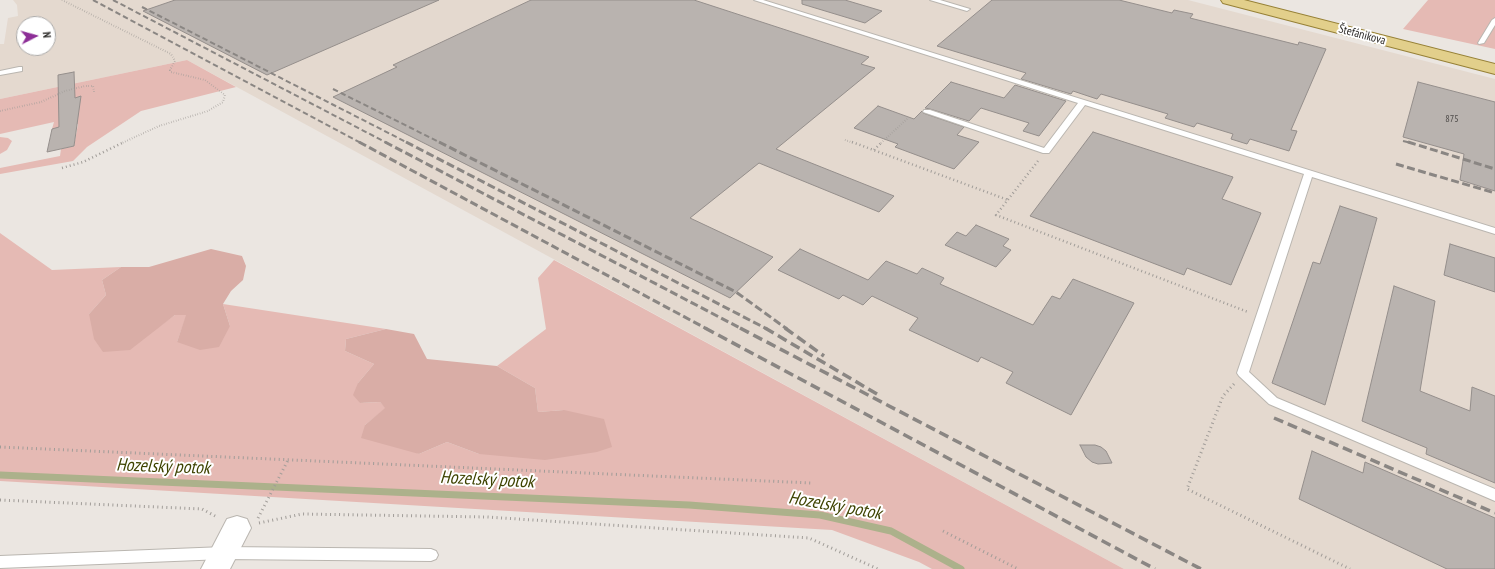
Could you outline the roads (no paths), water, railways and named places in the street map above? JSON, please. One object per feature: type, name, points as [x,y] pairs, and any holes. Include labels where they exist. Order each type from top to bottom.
[{"type":"main road","name":"Štefánikova","points":[[1263,0],[1495,60]]},
{"type":"main road","name":"Štefánikova","points":[[1233,1],[1495,69]]},
{"type":"street","points":[[220,561],[246,526]]},
{"type":"lane","points":[[757,0],[1495,232]]},
{"type":"lane","points":[[932,0],[967,9]]},
{"type":"lane","points":[[1481,43],[1495,20]]},
{"type":"lane","points":[[1487,33],[1495,36]]},
{"type":"lane","points":[[0,73],[19,69]]},
{"type":"lane","points":[[927,112],[1046,151],[1083,102]]},
{"type":"lane","points":[[1309,173],[1243,373],[1273,401],[1495,495]]},
{"type":"lane","points":[[0,562],[220,561],[431,555]]},
{"type":"waterway","name":"Hozelský potok","points":[[0,475],[689,505],[820,515],[891,531],[961,569]]},
{"type":"railway","points":[[93,0],[361,143]]},
{"type":"railway","points":[[113,0],[387,143]]},
{"type":"railway","points":[[142,7],[408,143]]},
{"type":"railway","points":[[333,89],[439,142]]},
{"type":"railway","points":[[1403,141],[1411,143]]},
{"type":"railway","points":[[359,142],[707,329]]},
{"type":"railway","points":[[385,142],[742,329]]},
{"type":"railway","points":[[406,142],[767,329]]},
{"type":"railway","points":[[439,142],[736,292],[787,329]]},
{"type":"railway","points":[[1408,142],[1495,169]]},
{"type":"railway","points":[[1396,164],[1495,193]]},
{"type":"railway","points":[[705,328],[1155,569]]},
{"type":"railway","points":[[740,328],[1201,569]]},
{"type":"railway","points":[[765,328],[877,394]]},
{"type":"railway","points":[[785,328],[824,356]]},
{"type":"railway","points":[[1274,418],[1495,513]]}]
